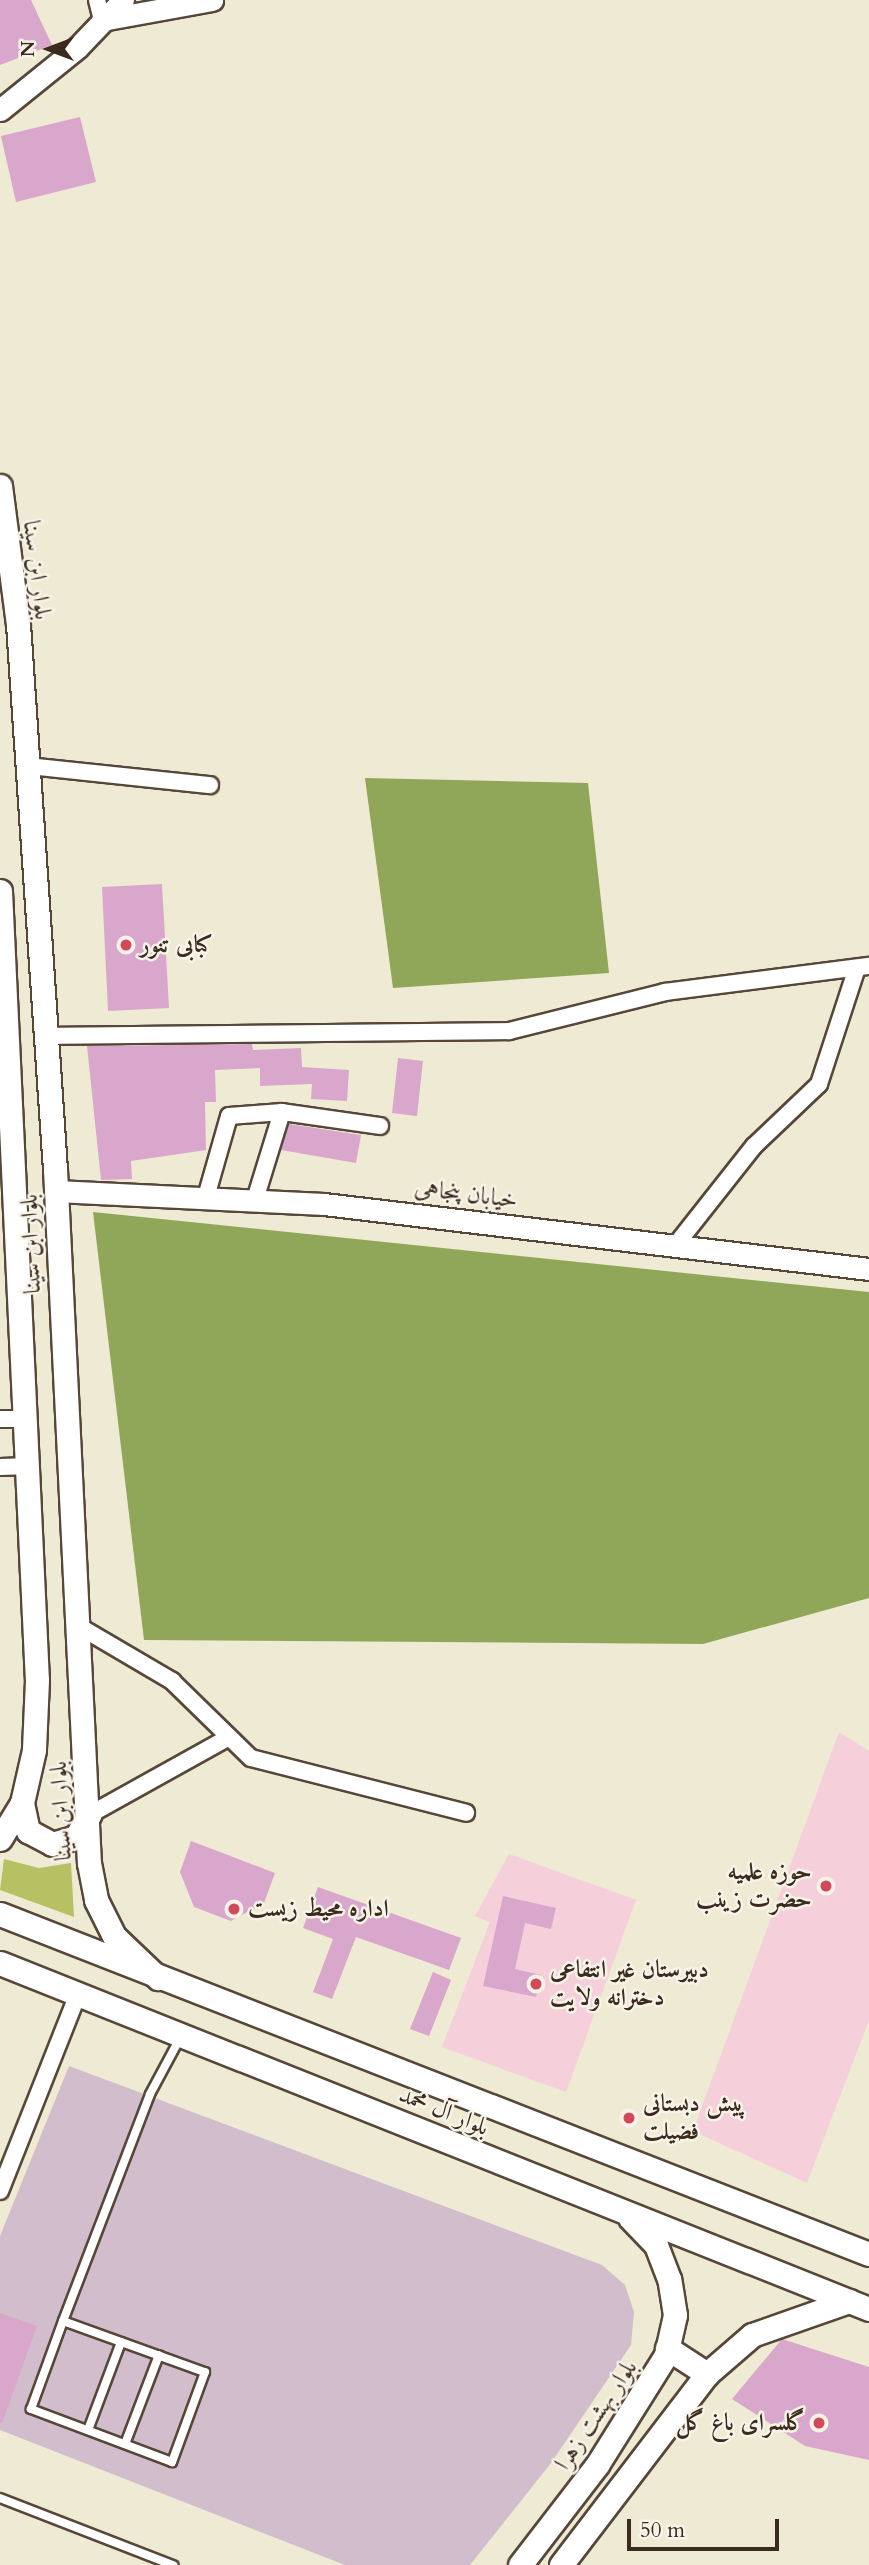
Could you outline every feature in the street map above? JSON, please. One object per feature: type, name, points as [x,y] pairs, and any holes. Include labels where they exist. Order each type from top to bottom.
[{"type":"main road","name":"بلوار ابن سینا","points":[[0,486],[28,766],[55,1191],[75,1624],[96,1900],[114,1936],[158,1978]]},
{"type":"main road","name":"بلوار ابن سینا","points":[[0,891],[8,1184],[30,1466],[37,1680],[34,1750],[22,1803],[0,1839]]},
{"type":"main road","points":[[22,1803],[28,1830],[52,1844],[76,1837],[89,1815]]},
{"type":"main road","name":"بلوار آل محمد","points":[[0,1914],[869,2254]]},
{"type":"main road","name":"بلوار آل محمد","points":[[0,1962],[859,2305]]},
{"type":"main road","name":"بلوار بهشت زهرا","points":[[520,2565],[646,2393],[667,2348],[675,2315],[669,2279],[656,2245],[623,2211]]},
{"type":"main road","points":[[561,2565],[707,2374],[752,2335],[859,2305]]},
{"type":"main road","points":[[667,2348],[707,2374]]},
{"type":"street","points":[[0,110],[41,81],[99,10],[122,0]]},
{"type":"street","points":[[99,10],[212,0]]},
{"type":"street","points":[[28,766],[210,785]]},
{"type":"street","points":[[46,1037],[509,1031],[666,992],[863,967],[819,1084],[754,1146],[675,1246]]},
{"type":"street","points":[[255,1200],[282,1112]]},
{"type":"street","points":[[206,1197],[229,1116],[282,1112],[380,1126]]},
{"type":"street","name":"خیابان پنجاهی","points":[[55,1191],[255,1200],[869,1269]]},
{"type":"street","points":[[0,1419],[27,1419]]},
{"type":"street","points":[[0,1466],[30,1466]]},
{"type":"street","points":[[75,1624],[172,1681],[251,1758],[466,1813]]},
{"type":"street","points":[[89,1815],[229,1737]]},
{"type":"street","points":[[0,2191],[78,1994]]},
{"type":"lane","points":[[63,2321],[205,2372],[172,2462],[31,2409],[63,2321],[150,2094],[181,2035]]},
{"type":"lane","points":[[88,2430],[121,2342]]},
{"type":"lane","points":[[125,2444],[159,2356]]},
{"type":"lane","points":[[0,2498],[173,2565]]},
{"type":"shaded area","name":"حوزه علمیه حضرت زینب","points":[[839,1732],[869,1751],[869,2020],[807,2183],[693,2131]]},
{"type":"shaded area","name":"دبیرستان غیر انتفاعی دخترانه ولایت","points":[[509,1854],[636,1900],[566,2092],[442,2047],[490,1922],[475,1916]]},
{"type":"shaded area","points":[[69,2066],[602,2265],[625,2285],[634,2312],[631,2345],[551,2463],[470,2565],[345,2565],[0,2430],[0,2236]]},
{"type":"green space","points":[[365,778],[588,783],[609,973],[393,988]]},
{"type":"green space","points":[[93,1212],[869,1292],[869,1598],[703,1644],[144,1640]]},
{"type":"green space","points":[[4,1859],[39,1868],[71,1863],[74,1917],[0,1890]]},
{"type":"building","points":[[0,0],[31,0],[52,45],[0,65]]},
{"type":"building","points":[[80,117],[96,182],[16,202],[1,136]]},
{"type":"building","points":[[162,884],[169,1008],[108,1011],[102,887]]},
{"type":"building","points":[[252,1044],[253,1050],[301,1048],[302,1067],[349,1070],[347,1101],[311,1099],[312,1084],[260,1086],[260,1068],[215,1070],[216,1102],[205,1102],[206,1150],[131,1161],[132,1179],[101,1180],[87,1046]]},
{"type":"building","points":[[398,1058],[423,1061],[417,1116],[392,1113]]},
{"type":"building","points":[[289,1124],[361,1135],[356,1163],[281,1150]]},
{"type":"building","points":[[191,1841],[275,1873],[264,1903],[231,1921],[194,1907],[180,1872]]},
{"type":"building","points":[[318,1887],[461,1938],[449,1970],[356,1937],[332,1999],[313,1992],[333,1939],[303,1928]]},
{"type":"building","points":[[503,1896],[556,1908],[551,1929],[525,1923],[515,1969],[541,1975],[536,1997],[483,1986]]},
{"type":"building","points":[[433,1972],[451,1980],[429,2036],[410,2029]]},
{"type":"building","points":[[0,2313],[37,2326],[2,2423],[0,2422]]},
{"type":"building","name":"گلسرای باغ گل","points":[[782,2339],[869,2367],[869,2460],[805,2446],[732,2399]]},
{"type":"place","name":"کبابی تنور","points":[[126,945]]},
{"type":"place","name":"حوزه علمیه حضرت زینب","points":[[826,1886]]},
{"type":"place","name":"اداره محیط زیست","points":[[234,1909]]},
{"type":"place","name":"دبیرستان غیر انتفاعی دخترانه ولایت","points":[[536,1984]]},
{"type":"place","name":"پیش دبستانی فضیلت","points":[[629,2118]]},
{"type":"place","name":"گلسرای باغ گل","points":[[819,2423]]}]
